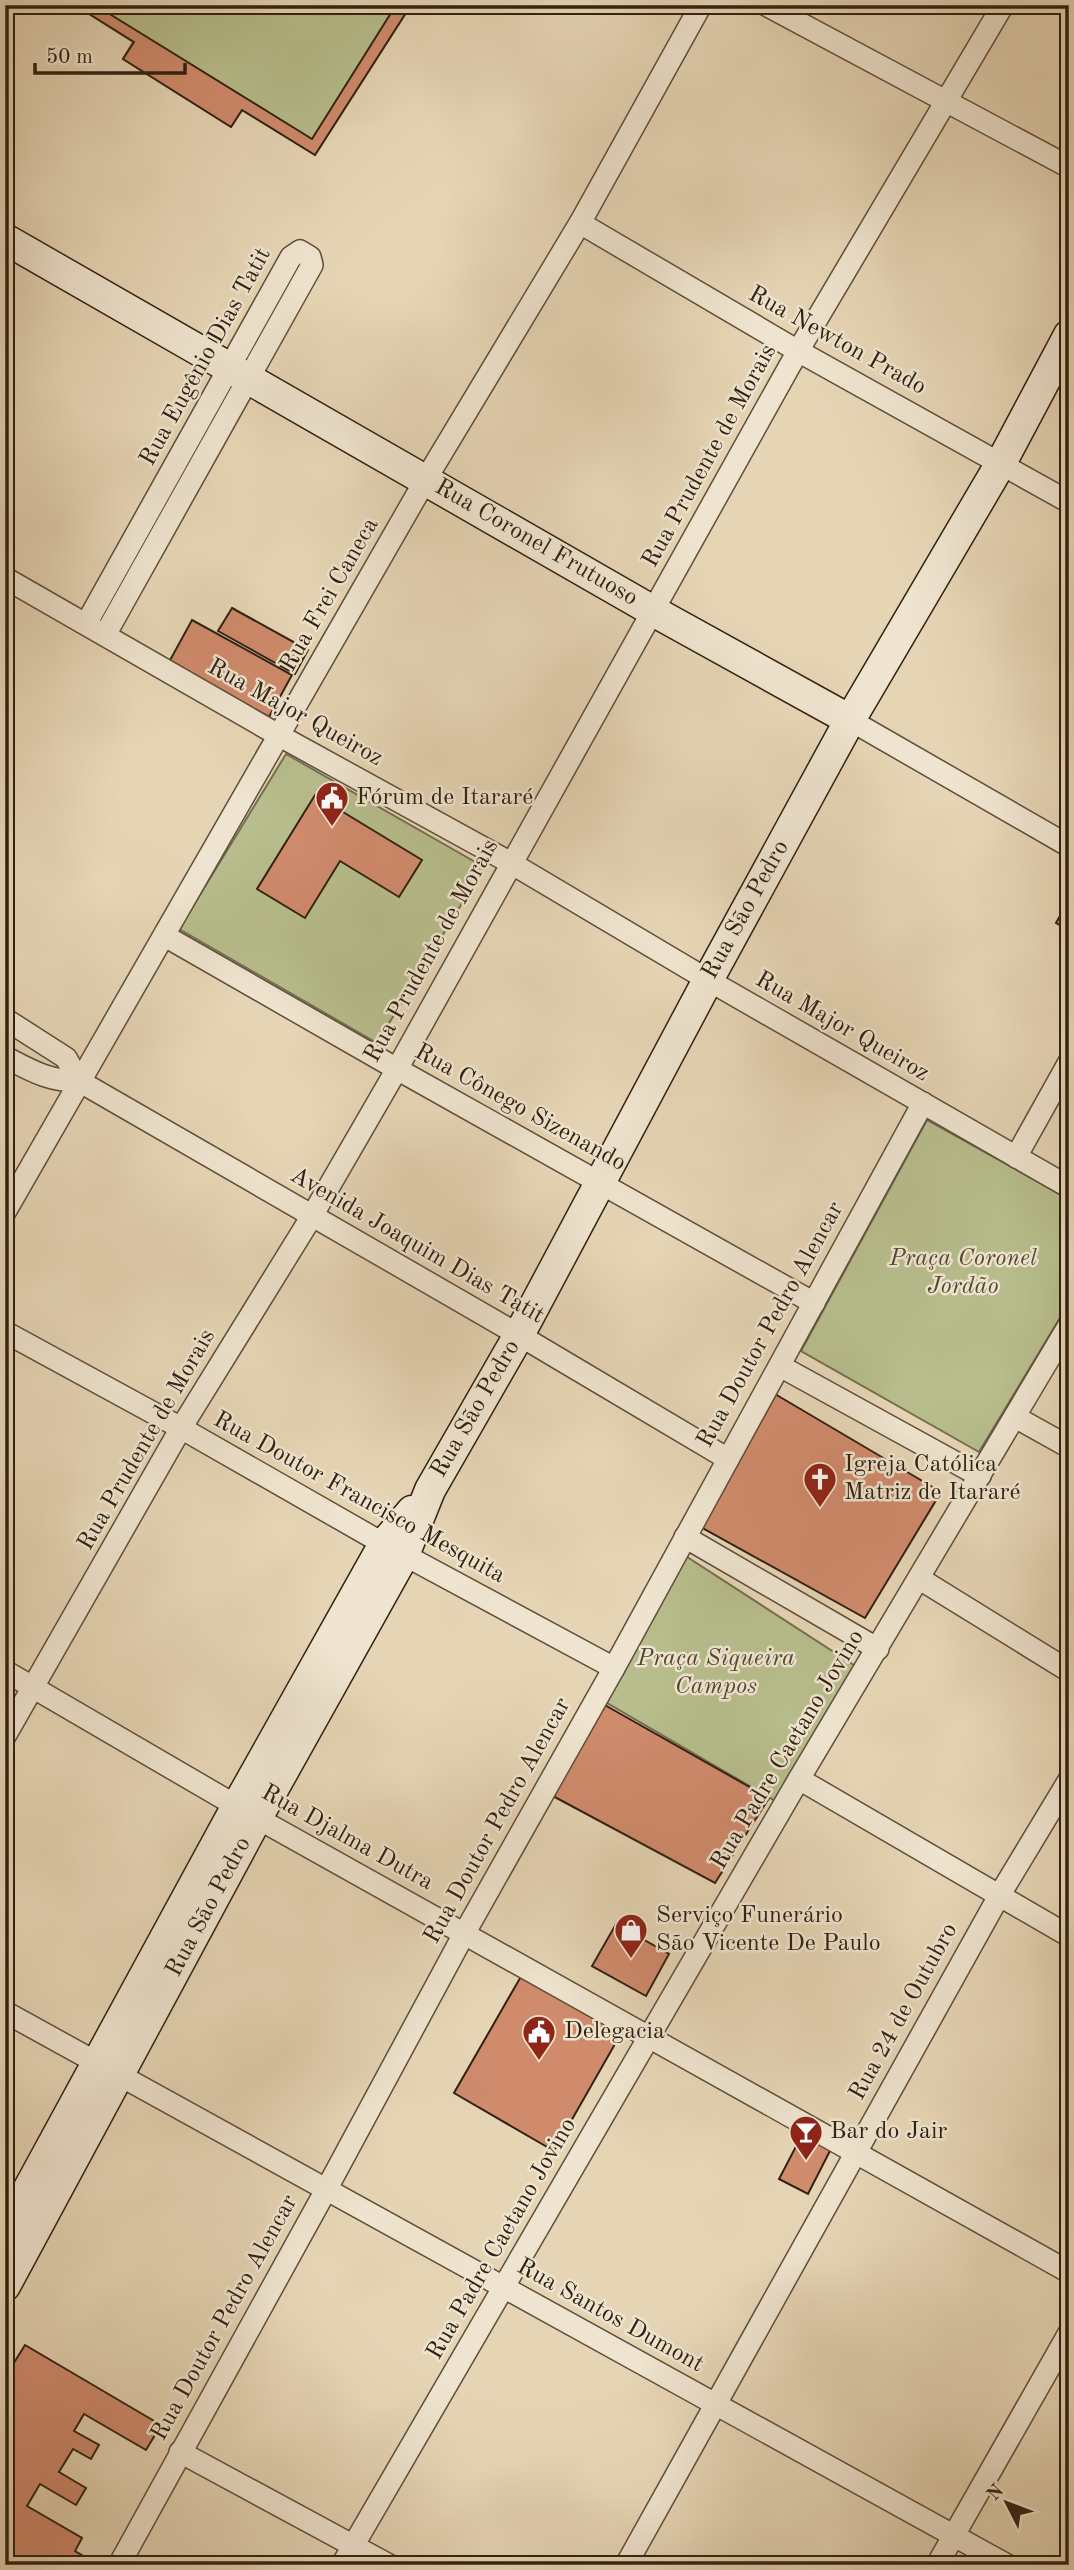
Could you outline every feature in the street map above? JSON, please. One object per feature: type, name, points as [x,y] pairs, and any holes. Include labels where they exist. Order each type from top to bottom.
[{"type":"main road","name":"Rua Coronel Frutuoso","points":[[5,239],[653,611],[850,720]]},
{"type":"main road","name":"Rua São Pedro","points":[[5,2286],[108,2070],[247,1812],[519,1335],[850,720],[1001,463],[1069,335]]},
{"type":"main road","name":"Rua São Pedro","points":[[5,2232],[108,2070]]},
{"type":"street","name":"Rua Frei Caneca","points":[[5,1212],[426,479],[580,223],[701,5]]},
{"type":"street","points":[[766,5],[1069,167]]},
{"type":"street","name":"Rua Prudente de Morais","points":[[5,1736],[181,1428],[312,1216],[397,1069],[799,351],[1003,5]]},
{"type":"street","name":"Rua Newton Prado","points":[[580,223],[799,351],[1069,502]]},
{"type":"street","name":"Rua Eugênio Dias Tatit","points":[[86,624],[240,373],[313,265],[310,257],[300,251],[291,257],[240,373],[105,635]]},
{"type":"street","name":"Rua Major Queiroz","points":[[5,578],[280,736],[511,863],[708,980],[1069,1187]]},
{"type":"street","name":"Rua Coronel Frutuoso","points":[[850,720],[1069,846]]},
{"type":"street","name":"Rua Cônego Sizenando","points":[[165,936],[814,1303]]},
{"type":"street","name":"Avenida Joaquim Dias Tatit","points":[[5,1019],[66,1058],[79,1081]]},
{"type":"street","name":"Avenida Joaquim Dias Tatit","points":[[5,1057],[41,1076],[58,1081],[79,1081],[728,1459]]},
{"type":"street","points":[[1016,1157],[1069,1062]]},
{"type":"street","name":"Rua Doutor Pedro Alencar","points":[[119,2565],[923,1103]]},
{"type":"street","name":"Rua Padre Caetano Jovino","points":[[342,2565],[799,1779],[1069,1325]]},
{"type":"street","name":"Rua Doutor Francisco Mesquita","points":[[5,1332],[181,1428],[394,1550],[614,1668]]},
{"type":"street","points":[[780,1366],[980,1475]]},
{"type":"street","points":[[1015,1417],[1069,1447]]},
{"type":"street","points":[[685,1537],[878,1649]]},
{"type":"street","points":[[920,1579],[1069,1671]]},
{"type":"street","name":"Rua Djalma Dutra","points":[[5,1671],[35,1686],[247,1812],[1069,2272]]},
{"type":"street","points":[[799,1779],[1069,1936]]},
{"type":"street","name":"Rua 24 de Outubro","points":[[626,2565],[999,1896],[1069,1780]]},
{"type":"street","name":"Rua Santos Dumont","points":[[5,2012],[1007,2565]]},
{"type":"street","points":[[937,2565],[1069,2333]]},
{"type":"street","points":[[180,2452],[389,2565]]},
{"type":"green space","points":[[75,5],[411,5],[315,155],[242,110],[231,127],[123,59],[133,42]]},
{"type":"green space","points":[[286,754],[484,867],[377,1043],[179,929]]},
{"type":"green space","name":"Praça Coronel Jordão","points":[[927,1120],[1069,1199],[1069,1303],[979,1452],[801,1351]]},
{"type":"green space","name":"Praça Siqueira Campos","points":[[681,1553],[860,1669],[777,1802],[602,1700]]},
{"type":"building","points":[[75,5],[95,5],[312,139],[396,5],[411,5],[315,155],[242,110],[231,127],[123,59],[134,42]]},
{"type":"building","points":[[232,608],[308,650],[295,674],[218,631]]},
{"type":"building","points":[[192,620],[292,675],[269,717],[169,662]]},
{"type":"building","name":"Fórum de Itararé","points":[[315,795],[422,860],[399,897],[340,861],[305,918],[257,889]]},
{"type":"building","points":[[1069,900],[1069,931],[1056,923]]},
{"type":"building","name":"Igreja Católica Matriz de Itararé","points":[[775,1394],[941,1492],[865,1618],[699,1526]]},
{"type":"building","points":[[603,1704],[769,1798],[715,1883],[551,1795]]},
{"type":"building","name":"Serviço Funerário São Vicente De Paulo","points":[[616,1924],[669,1954],[646,1996],[592,1966]]},
{"type":"building","name":"Delegacia","points":[[523,1973],[623,2030],[554,2151],[454,2093]]},
{"type":"building","name":"Bar do Jair","points":[[804,2131],[833,2145],[808,2194],[779,2179]]},
{"type":"building","points":[[25,2345],[161,2425],[146,2450],[84,2414],[74,2431],[99,2445],[91,2459],[73,2449],[59,2472],[86,2488],[76,2505],[40,2484],[27,2506],[82,2538],[75,2551],[87,2558],[83,2565],[5,2565],[5,2373],[7,2374]]},
{"type":"place","name":"Fórum de Itararé","points":[[332,828]]},
{"type":"place","name":"Igreja Católica Matriz de Itararé","points":[[820,1509]]},
{"type":"place","name":"Serviço Funerário São Vicente De Paulo","points":[[631,1960]]},
{"type":"place","name":"Delegacia","points":[[539,2062]]},
{"type":"place","name":"Bar do Jair","points":[[806,2162]]}]
